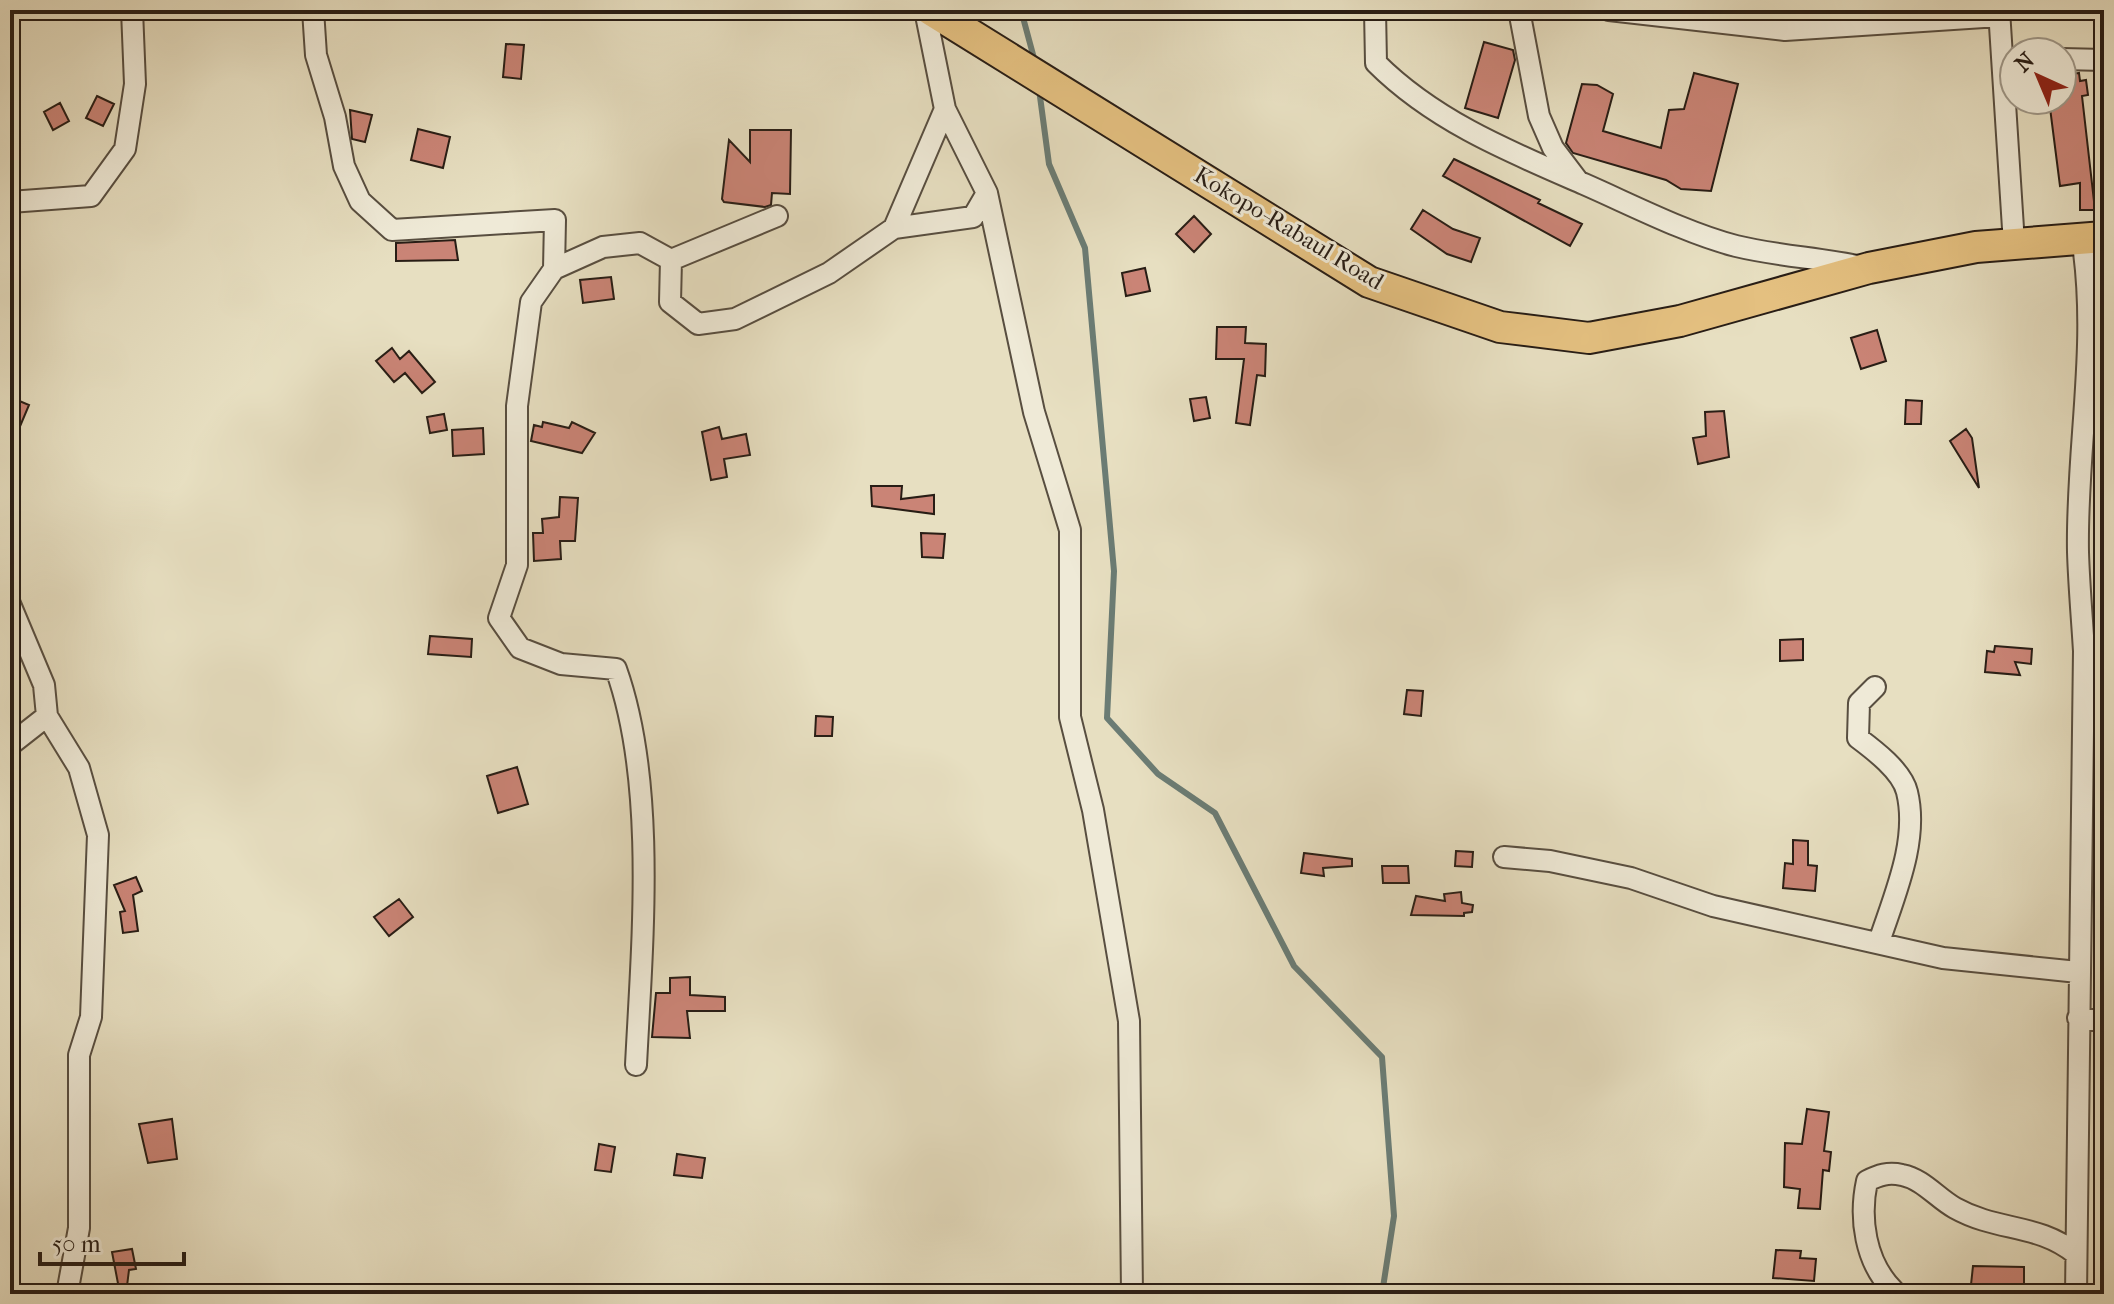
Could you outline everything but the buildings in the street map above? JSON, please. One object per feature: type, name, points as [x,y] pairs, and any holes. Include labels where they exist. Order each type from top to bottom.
[{"type":"main road","name":"Kokopo-Rabaul Road","points":[[931,10],[1369,282],[1500,327],[1589,338],[1680,321],[1869,268],[1976,247],[2093,238]]},
{"type":"street","points":[[10,202],[91,196],[125,149],[135,84],[132,10]]},
{"type":"street","points":[[313,10],[316,55],[335,117],[344,166],[360,201],[392,230],[555,220],[554,269]]},
{"type":"street","points":[[925,10],[945,109],[987,193],[1034,412],[1070,530],[1070,717],[1093,810],[1129,1021],[1132,1294]]},
{"type":"street","points":[[1375,10],[1376,63],[1402,90],[1443,117],[1625,204],[1735,246],[1869,268]]},
{"type":"street","points":[[1519,10],[1539,116],[1553,148],[1579,182]]},
{"type":"street","points":[[1609,10],[1785,30],[1999,13],[2004,36]]},
{"type":"street","points":[[2078,59],[2104,60]]},
{"type":"street","points":[[894,228],[945,109]]},
{"type":"street","points":[[2010,116],[2014,244]]},
{"type":"street","points":[[671,260],[670,302],[698,324],[735,319],[829,273],[894,228],[973,217],[987,193]]},
{"type":"street","points":[[671,260],[777,216]]},
{"type":"street","points":[[2076,1294],[2084,651],[2078,551],[2088,402],[2089,283],[2093,238]]},
{"type":"street","points":[[636,1065],[643,889],[637,768],[623,691],[616,669],[561,664],[520,648],[499,618],[517,565],[517,406],[531,302],[554,269],[603,247],[640,243],[671,260]]},
{"type":"street","points":[[10,604],[44,685],[47,716],[79,768],[98,835],[91,1017],[79,1055],[79,1228],[67,1294]]},
{"type":"street","points":[[1875,687],[1859,703],[1858,738],[1879,754],[1907,789],[1909,820],[1905,862],[1879,942]]},
{"type":"street","points":[[10,745],[47,716]]},
{"type":"street","points":[[1504,857],[1550,861],[1631,878],[1713,906],[1943,958],[2078,972]]},
{"type":"street","points":[[2078,1018],[2104,1021]]},
{"type":"street","points":[[1893,1290],[1877,1274],[1861,1209],[1867,1181],[1883,1173],[1904,1175],[1954,1207],[1991,1224],[2054,1236],[2076,1254]]},
{"type":"waterway","points":[[1021,10],[1035,62]]},
{"type":"waterway","points":[[1039,89],[1049,164],[1085,248],[1114,571],[1107,718],[1158,774],[1215,813],[1294,966],[1382,1057],[1394,1216],[1382,1294]]}]
